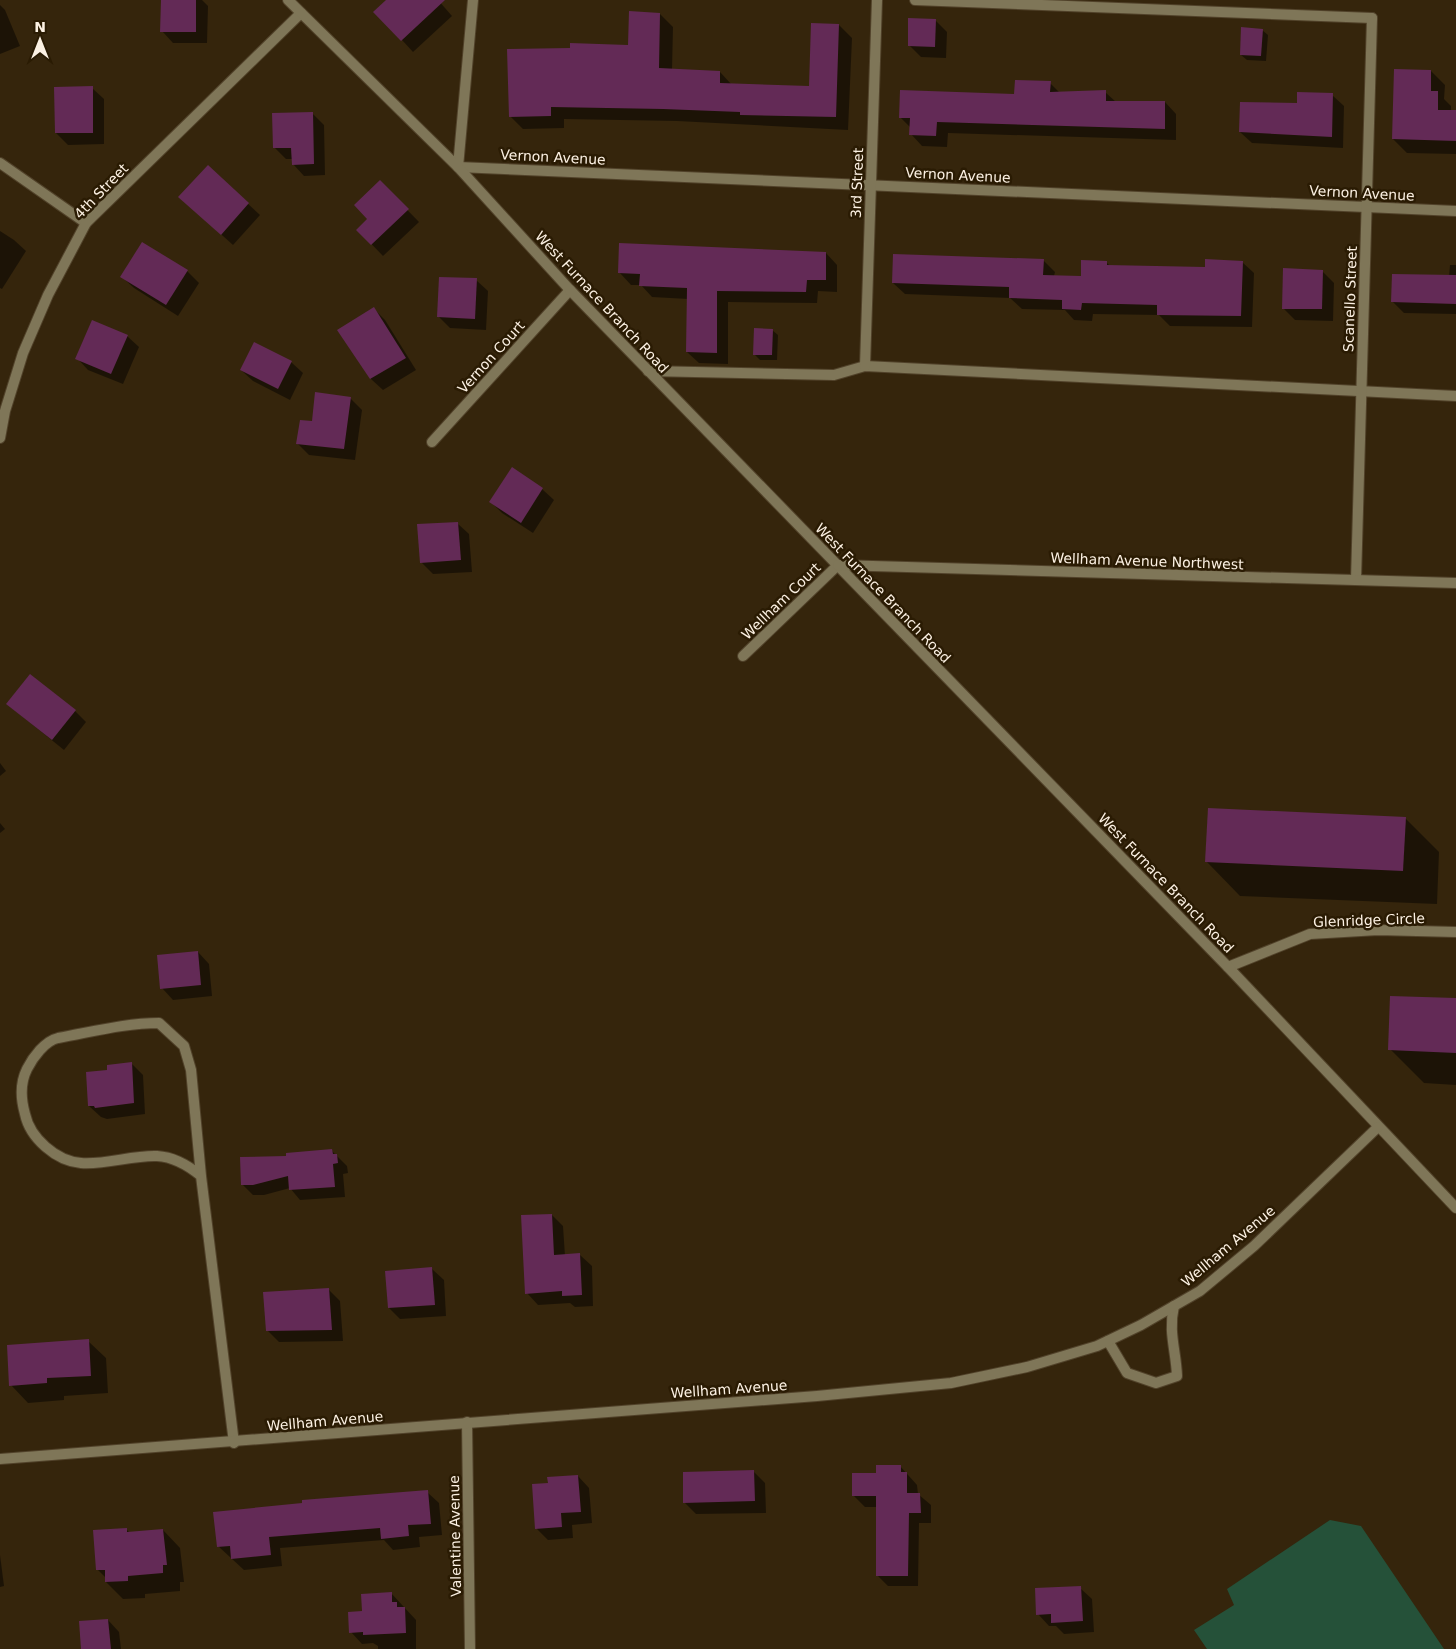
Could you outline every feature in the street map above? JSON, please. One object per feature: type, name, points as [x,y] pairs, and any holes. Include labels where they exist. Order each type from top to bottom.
[{"type":"street","name":"West Furnace Branch Road","points":[[288,0],[458,167],[570,290],[1228,967],[1456,1208]]},
{"type":"street","points":[[458,167],[473,0]]},
{"type":"street","name":"3rd Street","points":[[865,366],[877,0]]},
{"type":"street","name":"Scanello Street","points":[[915,0],[1372,18],[1356,580]]},
{"type":"street","name":"4th Street","points":[[0,438],[5,411],[24,352],[48,295],[86,223],[301,13]]},
{"type":"street","points":[[0,163],[86,223]]},
{"type":"street","name":"Vernon Avenue","points":[[458,167],[1456,211]]},
{"type":"street","name":"Vernon Court","points":[[432,442],[570,290]]},
{"type":"street","points":[[648,371],[834,374],[865,366],[1456,396]]},
{"type":"street","name":"Wellham Avenue Northwest","points":[[838,565],[1456,583]]},
{"type":"street","name":"Wellham Court","points":[[743,656],[838,565]]},
{"type":"street","name":"Glenridge Circle","points":[[1228,967],[1310,934],[1378,930],[1456,932]]},
{"type":"street","points":[[201,1176],[174,1160],[157,1156],[80,1163],[57,1154],[39,1141],[26,1119],[21,1097],[26,1070],[40,1050],[53,1040],[133,1024],[160,1024],[184,1046],[191,1070],[201,1176],[234,1443]]},
{"type":"street","name":"Wellham Avenue","points":[[0,1459],[234,1443],[467,1422],[817,1396],[951,1383],[1027,1367],[1108,1341],[1200,1291],[1254,1246],[1378,1127]]},
{"type":"street","points":[[1108,1341],[1127,1373],[1156,1382],[1177,1376],[1177,1355],[1170,1325],[1174,1306]]},
{"type":"street","name":"Valentine Avenue","points":[[467,1422],[470,1649]]},
{"type":"green space","points":[[1330,1520],[1361,1526],[1444,1649],[1207,1649],[1194,1630],[1234,1605],[1227,1589]]},
{"type":"building","points":[[161,0],[196,0],[196,32],[160,32]]},
{"type":"building","points":[[386,0],[445,0],[401,41],[373,12]]},
{"type":"building","points":[[629,11],[660,13],[659,68],[720,71],[720,83],[809,86],[811,23],[839,24],[836,117],[740,115],[740,112],[663,109],[551,107],[551,116],[509,117],[507,49],[570,48],[570,43],[628,45]]},
{"type":"building","points":[[908,18],[936,19],[935,47],[908,46]]},
{"type":"building","points":[[1241,27],[1263,29],[1261,56],[1240,55]]},
{"type":"building","points":[[1394,69],[1431,70],[1431,91],[1438,91],[1438,110],[1456,110],[1456,141],[1392,139]]},
{"type":"building","points":[[1015,80],[1051,81],[1050,92],[1106,90],[1106,101],[1165,101],[1165,129],[937,122],[936,136],[909,135],[910,118],[899,118],[900,90],[1014,94]]},
{"type":"building","points":[[93,86],[93,133],[55,133],[54,87]]},
{"type":"building","points":[[1297,92],[1333,93],[1332,137],[1239,132],[1240,102],[1297,103]]},
{"type":"building","points":[[313,112],[314,164],[292,165],[291,148],[273,148],[272,113]]},
{"type":"building","points":[[208,165],[249,203],[221,235],[178,197]]},
{"type":"building","points":[[380,180],[409,209],[371,245],[356,230],[367,219],[354,205]]},
{"type":"building","points":[[142,242],[188,270],[166,305],[120,277]]},
{"type":"building","points":[[619,243],[826,252],[826,280],[807,280],[806,292],[717,291],[717,353],[686,352],[687,288],[639,286],[640,274],[618,273]]},
{"type":"building","points":[[893,254],[1044,259],[1043,275],[1081,276],[1081,260],[1107,261],[1107,265],[1205,267],[1205,259],[1243,261],[1241,316],[1157,315],[1157,305],[1082,303],[1081,310],[1062,309],[1062,300],[1009,298],[1009,287],[892,283]]},
{"type":"building","points":[[1283,268],[1323,270],[1322,309],[1282,309]]},
{"type":"building","points":[[1392,274],[1456,275],[1456,304],[1391,302]]},
{"type":"building","points":[[439,277],[477,278],[475,319],[437,317]]},
{"type":"building","points":[[374,307],[406,358],[370,379],[337,330]]},
{"type":"building","points":[[92,320],[128,335],[111,374],[75,359]]},
{"type":"building","points":[[754,328],[773,329],[772,355],[753,355]]},
{"type":"building","points":[[254,342],[292,361],[278,389],[240,370]]},
{"type":"building","points":[[315,392],[351,397],[344,449],[296,444],[300,420],[312,421]]},
{"type":"building","points":[[512,467],[543,488],[521,523],[489,502]]},
{"type":"building","points":[[458,522],[461,560],[420,563],[417,524]]},
{"type":"building","points":[[30,674],[76,710],[52,740],[6,704]]},
{"type":"building","points":[[1208,808],[1406,817],[1403,871],[1205,862]]},
{"type":"building","points":[[198,951],[201,985],[160,989],[157,955]]},
{"type":"building","points":[[1390,996],[1456,998],[1456,1053],[1388,1050]]},
{"type":"building","points":[[132,1062],[134,1103],[95,1108],[94,1106],[88,1106],[86,1072],[107,1070],[107,1065]]},
{"type":"building","points":[[332,1149],[333,1154],[337,1154],[338,1163],[333,1164],[335,1187],[289,1190],[288,1176],[253,1185],[241,1185],[240,1157],[286,1156],[286,1153]]},
{"type":"building","points":[[552,1214],[554,1255],[580,1253],[582,1295],[562,1296],[562,1291],[525,1294],[521,1215]]},
{"type":"building","points":[[432,1267],[435,1305],[388,1308],[385,1271]]},
{"type":"building","points":[[329,1288],[332,1330],[266,1331],[263,1292]]},
{"type":"building","points":[[89,1339],[91,1376],[47,1378],[47,1383],[9,1386],[7,1345]]},
{"type":"building","points":[[876,1465],[901,1465],[901,1472],[907,1472],[907,1493],[920,1493],[921,1513],[909,1513],[908,1576],[876,1576],[876,1496],[852,1496],[852,1473],[876,1473]]},
{"type":"building","points":[[754,1470],[755,1501],[683,1503],[683,1472]]},
{"type":"building","points":[[578,1475],[581,1512],[561,1513],[562,1527],[535,1529],[532,1484],[548,1483],[547,1477]]},
{"type":"building","points":[[428,1490],[431,1524],[408,1525],[409,1536],[381,1539],[380,1528],[269,1537],[271,1555],[231,1559],[230,1546],[217,1547],[213,1512],[302,1503],[302,1500]]},
{"type":"building","points":[[127,1528],[127,1532],[163,1529],[167,1565],[163,1565],[163,1573],[128,1576],[128,1581],[105,1582],[105,1570],[96,1570],[93,1530]]},
{"type":"building","points":[[1081,1586],[1083,1621],[1051,1623],[1051,1614],[1036,1615],[1035,1588]]},
{"type":"building","points":[[392,1592],[392,1602],[397,1602],[397,1607],[405,1607],[406,1633],[363,1635],[363,1632],[349,1633],[348,1612],[362,1611],[361,1594]]},
{"type":"building","points":[[108,1619],[111,1649],[81,1649],[79,1621]]}]
